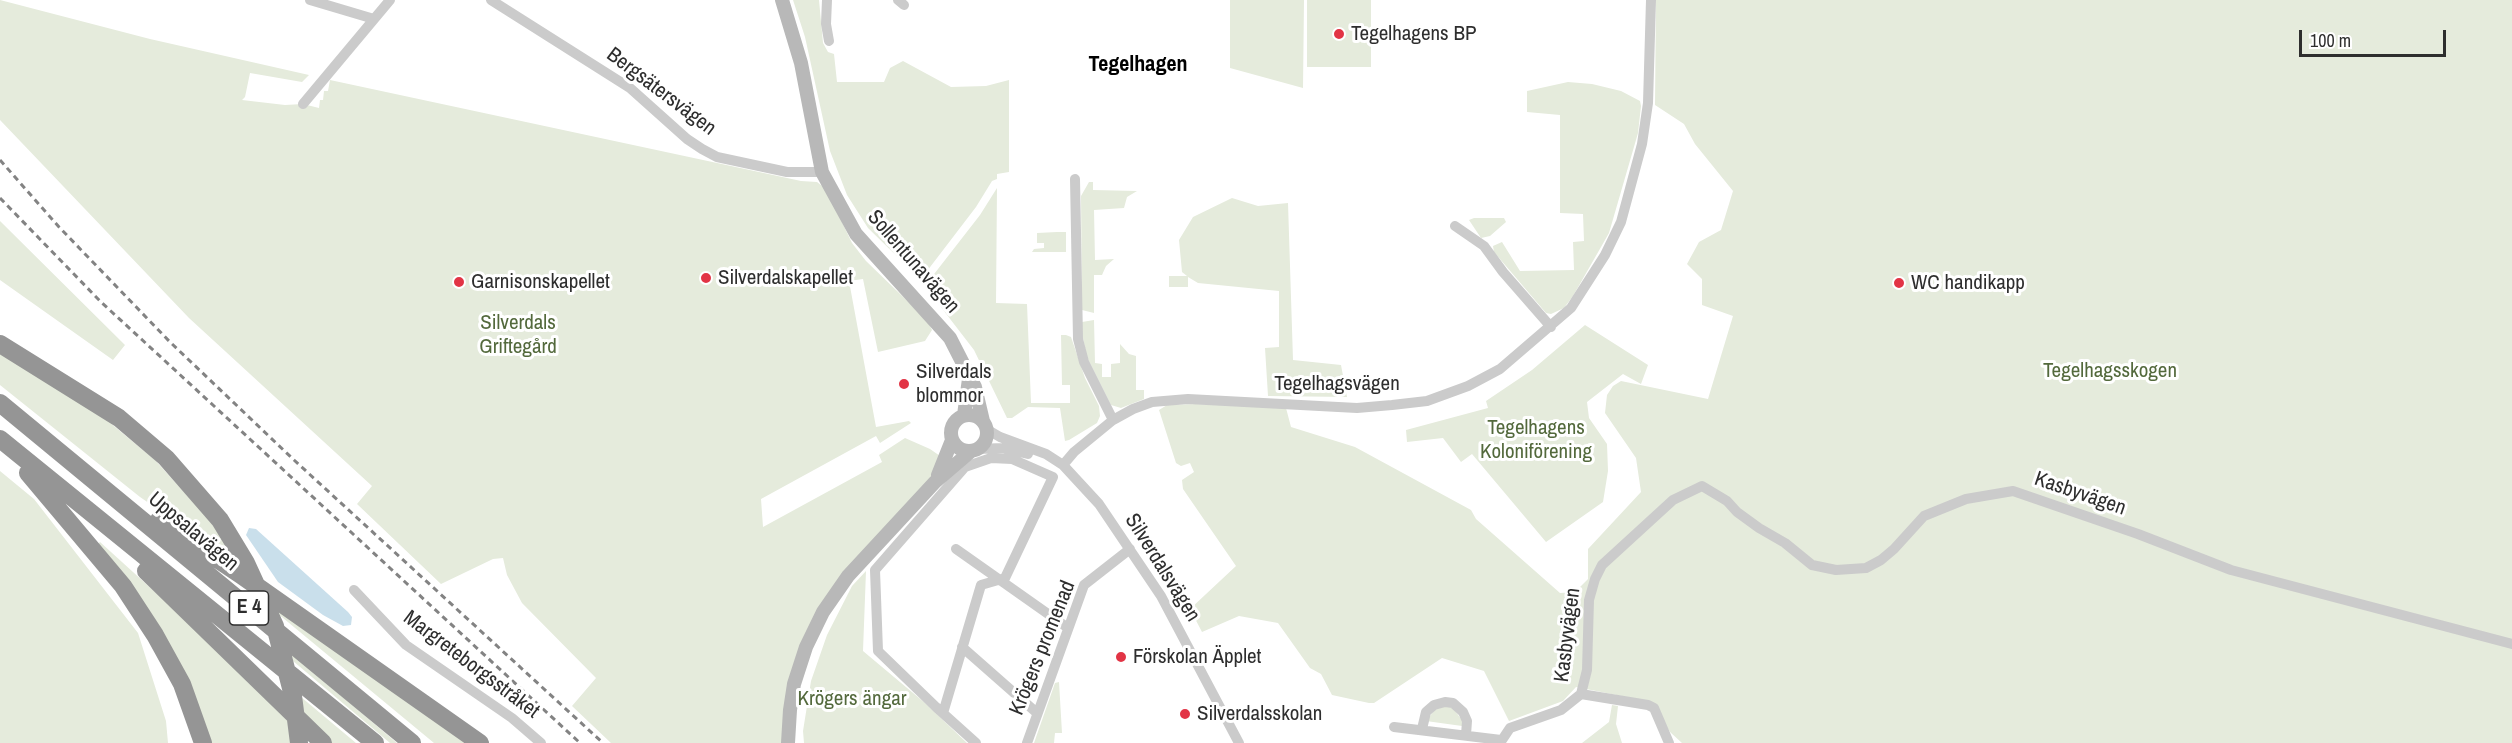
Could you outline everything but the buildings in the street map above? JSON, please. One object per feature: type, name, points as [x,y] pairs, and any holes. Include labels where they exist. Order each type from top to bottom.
[{"type":"highway","points":[[0,344],[119,418],[166,458],[220,520],[246,563],[275,627],[294,696],[299,743]]},
{"type":"highway","name":"Uppsalavägen","points":[[0,403],[412,743]]},
{"type":"highway","name":"E 4","points":[[0,439],[375,743]]},
{"type":"highway","points":[[0,446],[135,561],[323,743]]},
{"type":"highway","points":[[23,467],[123,586],[155,635],[182,684],[203,743]]},
{"type":"highway","points":[[87,474],[242,574],[480,743]]},
{"type":"street","points":[[310,0],[374,19]]},
{"type":"street","points":[[303,104],[390,0]]},
{"type":"street","name":"Bergsätersvägen","points":[[491,0],[630,88],[687,139],[717,157],[787,172],[822,172]]},
{"type":"street","name":"Sollentunavägen","points":[[782,0],[801,63],[822,172],[856,234],[950,338],[978,398],[986,426]]},
{"type":"street","points":[[827,0],[826,24],[829,41]]},
{"type":"street","name":"Tegelhagsvägen","points":[[1063,465],[1113,420],[1152,402],[1188,399],[1357,408],[1427,401],[1468,386],[1500,369],[1571,308],[1605,255],[1621,222],[1642,144],[1648,103],[1651,0]]},
{"type":"street","points":[[1075,179],[1078,339],[1084,362],[1113,420]]},
{"type":"street","points":[[1455,226],[1484,246],[1503,272],[1551,327]]},
{"type":"street","points":[[964,415],[969,377]]},
{"type":"street","points":[[788,743],[794,684],[806,647],[823,612],[848,576],[935,482],[988,437],[986,426],[972,415],[958,418],[952,427],[952,440],[947,457],[935,482]]},
{"type":"street","name":"Silverdalsvägen","points":[[986,426],[1000,437],[1046,454],[1063,465],[1099,504],[1161,596],[1239,743]]},
{"type":"street","points":[[952,440],[960,449],[974,450]]},
{"type":"street","name":"Silverdalsvägen","points":[[974,450],[1018,450],[1041,459],[1051,459]]},
{"type":"street","points":[[943,713],[981,585],[1005,578],[1053,477],[1012,459],[1003,457],[969,464],[875,570],[878,651],[943,713],[976,743]]},
{"type":"street","name":"Kasbyvägen","points":[[1394,727],[1501,741],[1510,728],[1561,710],[1581,694],[1587,670],[1589,600],[1602,565],[1673,501],[1702,486],[1727,501],[1751,523],[1785,543],[1812,565],[1836,570],[1866,568],[1881,560],[1924,516],[1966,499],[2013,492],[2138,534],[2231,570],[2512,644]]},
{"type":"street","points":[[956,549],[1068,628]]},
{"type":"street","name":"Krögers promenad","points":[[1027,743],[1084,585],[1130,549]]},
{"type":"street","name":"Margreteborgsstråket","points":[[354,590],[406,645],[512,718],[541,743]]},
{"type":"street","points":[[962,647],[1037,713]]},
{"type":"street","points":[[1581,694],[1648,705],[1654,708],[1669,743]]},
{"type":"street","points":[[1422,729],[1426,712],[1434,705],[1445,702],[1453,704],[1463,712],[1467,721],[1466,735]]},
{"type":"green space","name":"Silverdals Griftegård","points":[[0,0],[150,39],[309,75],[302,82],[250,73],[245,97],[242,100],[285,105],[303,104],[319,108],[324,91],[328,91],[330,80],[801,181],[817,182],[826,189],[852,243],[866,261],[927,320],[932,330],[925,341],[878,352],[863,279],[849,281],[876,427],[909,421],[911,423],[880,443],[876,436],[761,499],[763,527],[882,462],[879,455],[905,438],[930,449],[943,458],[933,475],[820,608],[782,743],[611,743],[572,706],[596,678],[522,603],[507,575],[503,558],[493,559],[441,584],[357,504],[372,486],[189,318],[0,120]]},
{"type":"green space","points":[[793,0],[819,0],[823,43],[828,52],[834,54],[837,82],[884,82],[890,68],[903,61],[951,87],[986,86],[1009,80],[1009,172],[997,174],[997,179],[992,181],[976,207],[924,275],[916,275],[868,228],[847,195],[830,151],[805,37]]},
{"type":"green space","points":[[1230,0],[1304,0],[1303,88],[1230,68]]},
{"type":"green space","name":"Tegelhagens BP","points":[[1307,0],[1371,0],[1371,67],[1307,67]]},
{"type":"green space","name":"Tegelhagsskogen","points":[[1656,0],[2512,0],[2512,743],[1682,743],[1670,732],[1652,702],[1576,687],[1563,701],[1509,721],[1484,671],[1442,658],[1374,703],[1369,703],[1332,695],[1321,674],[1310,668],[1278,623],[1239,616],[1202,632],[1190,609],[1236,566],[1183,489],[1182,480],[1194,472],[1190,463],[1181,466],[1176,463],[1159,410],[1167,405],[1286,408],[1291,427],[1355,447],[1471,510],[1476,519],[1560,593],[1575,592],[1588,579],[1588,549],[1641,492],[1636,458],[1605,413],[1607,395],[1613,386],[1621,381],[1708,399],[1733,316],[1702,305],[1702,279],[1687,264],[1699,242],[1721,230],[1733,191],[1695,144],[1684,124],[1655,105]]},
{"type":"green space","points":[[1568,82],[1592,84],[1621,91],[1640,101],[1641,106],[1638,133],[1609,233],[1573,296],[1564,308],[1551,314],[1546,313],[1494,252],[1493,246],[1502,242],[1520,271],[1574,270],[1573,242],[1584,241],[1583,214],[1560,213],[1560,115],[1527,112],[1527,91]]},
{"type":"green space","points":[[1089,182],[1093,182],[1093,190],[1137,191],[1127,197],[1124,208],[1094,210],[1095,260],[1114,259],[1106,266],[1102,275],[1094,275],[1094,313],[1082,310],[1081,196]]},
{"type":"green space","points":[[997,188],[996,303],[1027,304],[1031,403],[1070,403],[1070,385],[1062,385],[1061,335],[1066,335],[1071,337],[1085,378],[1099,406],[1100,416],[1097,423],[1069,440],[1065,441],[1060,408],[1028,407],[1012,418],[1007,418],[974,350],[927,289],[931,278],[980,215]]},
{"type":"green space","points":[[1232,198],[1258,206],[1288,203],[1293,360],[1341,365],[1347,397],[1268,396],[1265,348],[1279,347],[1279,291],[1198,283],[1188,277],[1188,287],[1169,287],[1169,276],[1187,276],[1182,272],[1179,240],[1193,217]]},
{"type":"green space","points":[[1504,218],[1506,222],[1490,236],[1481,238],[1469,220]]},
{"type":"green space","points":[[0,221],[125,345],[113,360],[0,280]]},
{"type":"green space","points":[[1066,232],[1066,252],[1032,252],[1034,249],[1044,248],[1044,243],[1037,243],[1037,233]]},
{"type":"green space","points":[[1094,320],[1095,363],[1102,364],[1102,377],[1111,377],[1111,364],[1120,363],[1120,344],[1129,354],[1136,356],[1136,390],[1144,390],[1144,399],[1121,408],[1111,405],[1087,357],[1081,329],[1082,322]]},
{"type":"green space","name":"Tegelhagens Koloniförening","points":[[1585,325],[1648,365],[1641,384],[1623,374],[1587,402],[1589,418],[1607,444],[1608,471],[1603,502],[1546,542],[1472,454],[1461,462],[1443,438],[1407,442],[1406,430],[1488,408],[1486,401],[1532,370]]},
{"type":"green space","points":[[0,352],[103,417],[155,460],[211,522],[238,564],[140,497],[0,385]]},
{"type":"green space","points":[[0,471],[34,499],[138,633],[166,721],[168,743],[0,743]]},
{"type":"green space","points":[[100,542],[288,713],[291,743],[209,743],[98,544]]},
{"type":"green space","name":"Krögers ängar","points":[[866,571],[863,651],[925,703],[967,743],[804,743],[803,731],[811,681],[827,635],[852,586]]},
{"type":"green space","points":[[273,603],[472,743],[434,743],[277,613]]},
{"type":"green space","points":[[291,653],[397,743],[390,743],[293,661]]},
{"type":"green space","points":[[1059,682],[1062,733],[1055,733],[1054,743],[1034,743],[1055,683]]},
{"type":"green space","points":[[301,697],[356,743],[331,743],[303,714]]},
{"type":"green space","points":[[1612,705],[1618,706],[1616,724],[1622,743],[1582,743],[1609,722]]},
{"type":"green space","points":[[1437,707],[1452,707],[1462,720],[1462,726],[1426,721]]},
{"type":"water","points":[[249,528],[256,529],[348,612],[352,617],[351,625],[343,626],[323,615],[278,582],[246,535]]},
{"type":"railway","points":[[0,160],[59,227],[170,342],[294,460],[603,743]]},
{"type":"railway","points":[[0,198],[101,302],[580,743]]},
{"type":"place","name":"Tegelhagens BP","points":[[1339,34]]},
{"type":"place","name":"Silverdalskapellet","points":[[706,278]]},
{"type":"place","name":"Garnisonskapellet","points":[[459,282]]},
{"type":"place","name":"WC handikapp","points":[[1899,283]]},
{"type":"place","name":"Silverdals blommor","points":[[904,384]]},
{"type":"place","name":"Förskolan Äpplet","points":[[1121,657]]},
{"type":"place","name":"Silverdalsskolan","points":[[1185,714]]},
{"type":"district","name":"Tegelhagen","points":[[1138,65]]}]
